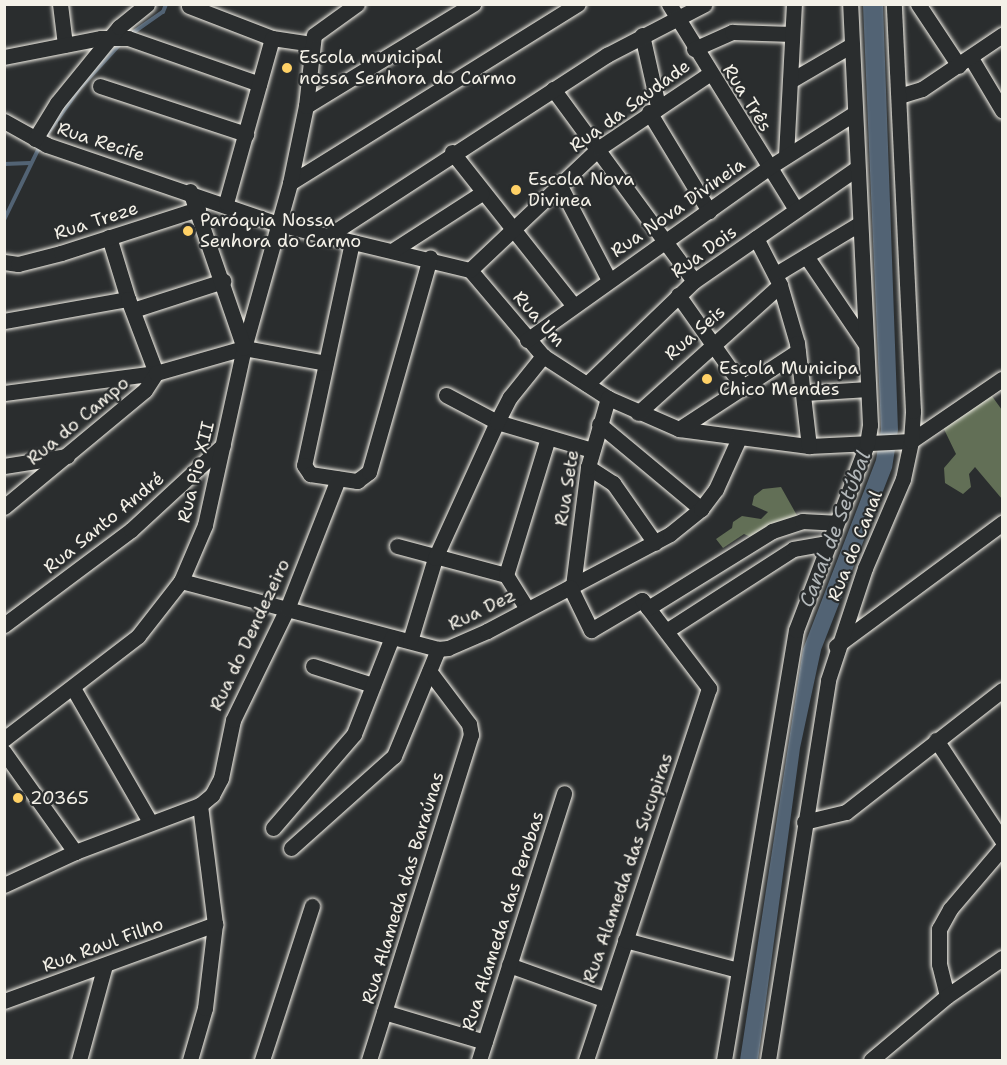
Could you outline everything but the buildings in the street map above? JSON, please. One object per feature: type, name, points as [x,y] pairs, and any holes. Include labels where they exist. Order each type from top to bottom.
[{"type":"street","points":[[60,4],[65,45]]},
{"type":"street","points":[[40,141],[57,103],[119,38],[129,15],[147,4]]},
{"type":"street","points":[[189,6],[272,38],[312,44],[315,33],[357,4]]},
{"type":"street","points":[[306,106],[472,4]]},
{"type":"street","points":[[290,183],[578,4]]},
{"type":"street","name":"Rua Três","points":[[669,4],[709,74],[796,210]]},
{"type":"street","points":[[328,236],[452,152],[552,90],[642,35],[705,4]]},
{"type":"street","points":[[786,156],[794,4]]},
{"type":"street","name":"Rua do Canal","points":[[724,1060],[791,653],[834,523],[872,444],[850,46],[850,4]]},
{"type":"street","name":"Rua do Canal","points":[[768,1060],[804,822],[837,646],[903,478],[907,442],[899,96],[894,4]]},
{"type":"street","points":[[918,4],[1002,110]]},
{"type":"street","points":[[694,49],[732,32],[792,34]]},
{"type":"street","points":[[642,35],[653,109],[709,211]]},
{"type":"street","points":[[899,96],[922,89],[1002,35]]},
{"type":"street","points":[[4,57],[65,45],[119,38],[259,84]]},
{"type":"street","points":[[226,203],[272,38]]},
{"type":"street","name":"Rua Pio XII","points":[[6,734],[74,688],[138,636],[181,581],[204,525],[244,348],[290,183],[306,106],[312,44]]},
{"type":"street","points":[[790,81],[850,46]]},
{"type":"street","name":"Rua da Saudade","points":[[470,270],[510,229],[599,148],[653,109],[709,74]]},
{"type":"street","points":[[100,86],[246,134]]},
{"type":"street","points":[[552,90],[599,148],[667,240],[694,281]]},
{"type":"street","name":"Rua Nova Divineia","points":[[527,340],[768,168],[855,113]]},
{"type":"street","name":"Rua Recife","points":[[4,121],[40,141],[190,191]]},
{"type":"street","points":[[452,152],[510,229],[574,306]]},
{"type":"street","name":"Rua Dois","points":[[587,384],[694,281],[857,168]]},
{"type":"street","points":[[559,184],[609,280]]},
{"type":"street","points":[[190,191],[278,224],[352,242],[395,249],[470,270]]},
{"type":"street","points":[[190,191],[244,348]]},
{"type":"street","points":[[395,249],[482,193]]},
{"type":"street","name":"Rua Treze","points":[[4,262],[34,261],[198,209]]},
{"type":"street","name":"Rua Seis","points":[[638,413],[806,256],[859,224]]},
{"type":"street","points":[[109,237],[130,304],[156,373]]},
{"type":"street","points":[[756,238],[778,280],[798,351],[806,393],[809,446]]},
{"type":"street","points":[[352,242],[304,467],[310,474],[357,481],[369,472],[430,258]]},
{"type":"street","points":[[806,256],[866,344]]},
{"type":"street","name":"Rua Um","points":[[470,270],[527,340],[543,356],[608,398],[638,413],[679,429],[809,446],[907,442]]},
{"type":"street","points":[[4,321],[130,304],[222,281]]},
{"type":"street","points":[[678,295],[743,387]]},
{"type":"street","points":[[4,393],[156,373],[244,348],[326,363]]},
{"type":"street","points":[[679,429],[798,351]]},
{"type":"street","points":[[410,641],[435,558],[497,422],[510,397],[543,356]]},
{"type":"street","name":"Rua do Campo","points":[[4,507],[145,390],[156,373]]},
{"type":"street","points":[[907,442],[1000,386]]},
{"type":"street","points":[[806,393],[868,390]]},
{"type":"street","points":[[446,395],[497,422],[592,450]]},
{"type":"street","name":"Rua Sete","points":[[572,587],[588,467],[608,398]]},
{"type":"street","points":[[599,424],[701,509]]},
{"type":"street","points":[[506,575],[548,438]]},
{"type":"street","name":"Rua Dez","points":[[181,581],[438,649],[466,641],[655,543],[701,509],[722,479],[739,438]]},
{"type":"street","name":"Rua Santo André","points":[[4,625],[156,509],[223,445]]},
{"type":"street","points":[[4,466],[67,456]]},
{"type":"street","points":[[588,467],[613,483],[655,543]]},
{"type":"street","name":"Rua do Dendezeiro","points":[[200,805],[217,789],[228,733],[287,609],[338,479]]},
{"type":"street","points":[[648,609],[772,531],[802,521],[834,523]]},
{"type":"street","points":[[837,646],[1002,523]]},
{"type":"street","points":[[572,587],[591,630],[638,600],[666,631],[793,549],[827,543]]},
{"type":"street","points":[[397,546],[435,558],[506,575],[528,609]]},
{"type":"street","name":"Rua Alameda das Sucupiras","points":[[586,1060],[604,999],[709,688],[666,631]]},
{"type":"street","points":[[273,828],[343,750],[362,718],[392,637]]},
{"type":"street","points":[[291,848],[394,756],[438,649]]},
{"type":"street","points":[[313,666],[373,685]]},
{"type":"street","name":"Rua Alameda das Baraúnas","points":[[369,1060],[471,728],[429,671]]},
{"type":"street","points":[[74,688],[150,822]]},
{"type":"street","points":[[804,822],[846,812],[1002,690]]},
{"type":"street","points":[[936,740],[1002,840]]},
{"type":"street","points":[[4,752],[75,852]]},
{"type":"street","name":"Rua Alameda das Perobas","points":[[479,1060],[564,793]]},
{"type":"street","points":[[4,885],[75,852],[200,805],[215,924],[206,1008],[190,1060]]},
{"type":"street","points":[[947,996],[939,964],[939,929],[950,909],[1002,848]]},
{"type":"street","points":[[262,1060],[312,906]]},
{"type":"street","name":"Rua Raul Filho","points":[[4,1001],[215,924]]},
{"type":"street","points":[[625,940],[738,970]]},
{"type":"street","points":[[871,1060],[947,996],[1002,958]]},
{"type":"street","points":[[79,1060],[105,965]]},
{"type":"street","points":[[508,965],[604,999]]},
{"type":"street","points":[[384,1012],[485,1042]]},
{"type":"green space","points":[[989,392],[1002,410],[1002,499],[975,467],[969,474],[971,487],[963,494],[945,483],[944,468],[956,454],[941,423]]},
{"type":"green space","points":[[781,487],[799,519],[753,538],[744,534],[723,548],[716,539],[732,528],[733,522],[742,516],[761,519],[768,512],[752,505],[754,496],[763,489]]},
{"type":"water","points":[[863,5],[883,5],[898,430],[892,468],[821,650],[800,748],[758,1060],[740,1060],[803,649],[876,460],[881,429]]},
{"type":"waterway","points":[[131,34],[163,12],[166,4]]},
{"type":"waterway","points":[[43,140],[79,89],[121,43]]},
{"type":"waterway","points":[[4,220],[40,146]]},
{"type":"waterway","points":[[4,164],[30,163]]},
{"type":"place","name":"Escola municipal nossa Senhora do Carmo","points":[[287,68]]},
{"type":"place","name":"Escola Nova Divinea","points":[[516,190]]},
{"type":"place","name":"Paróquia Nossa Senhora do Carmo","points":[[188,231]]},
{"type":"place","name":"Escola Municipa Chico Mendes","points":[[707,379]]},
{"type":"place","name":"20365","points":[[18,798]]},
{"type":"water label","name":"Canal de Setúbal","points":[[835,529]]}]
